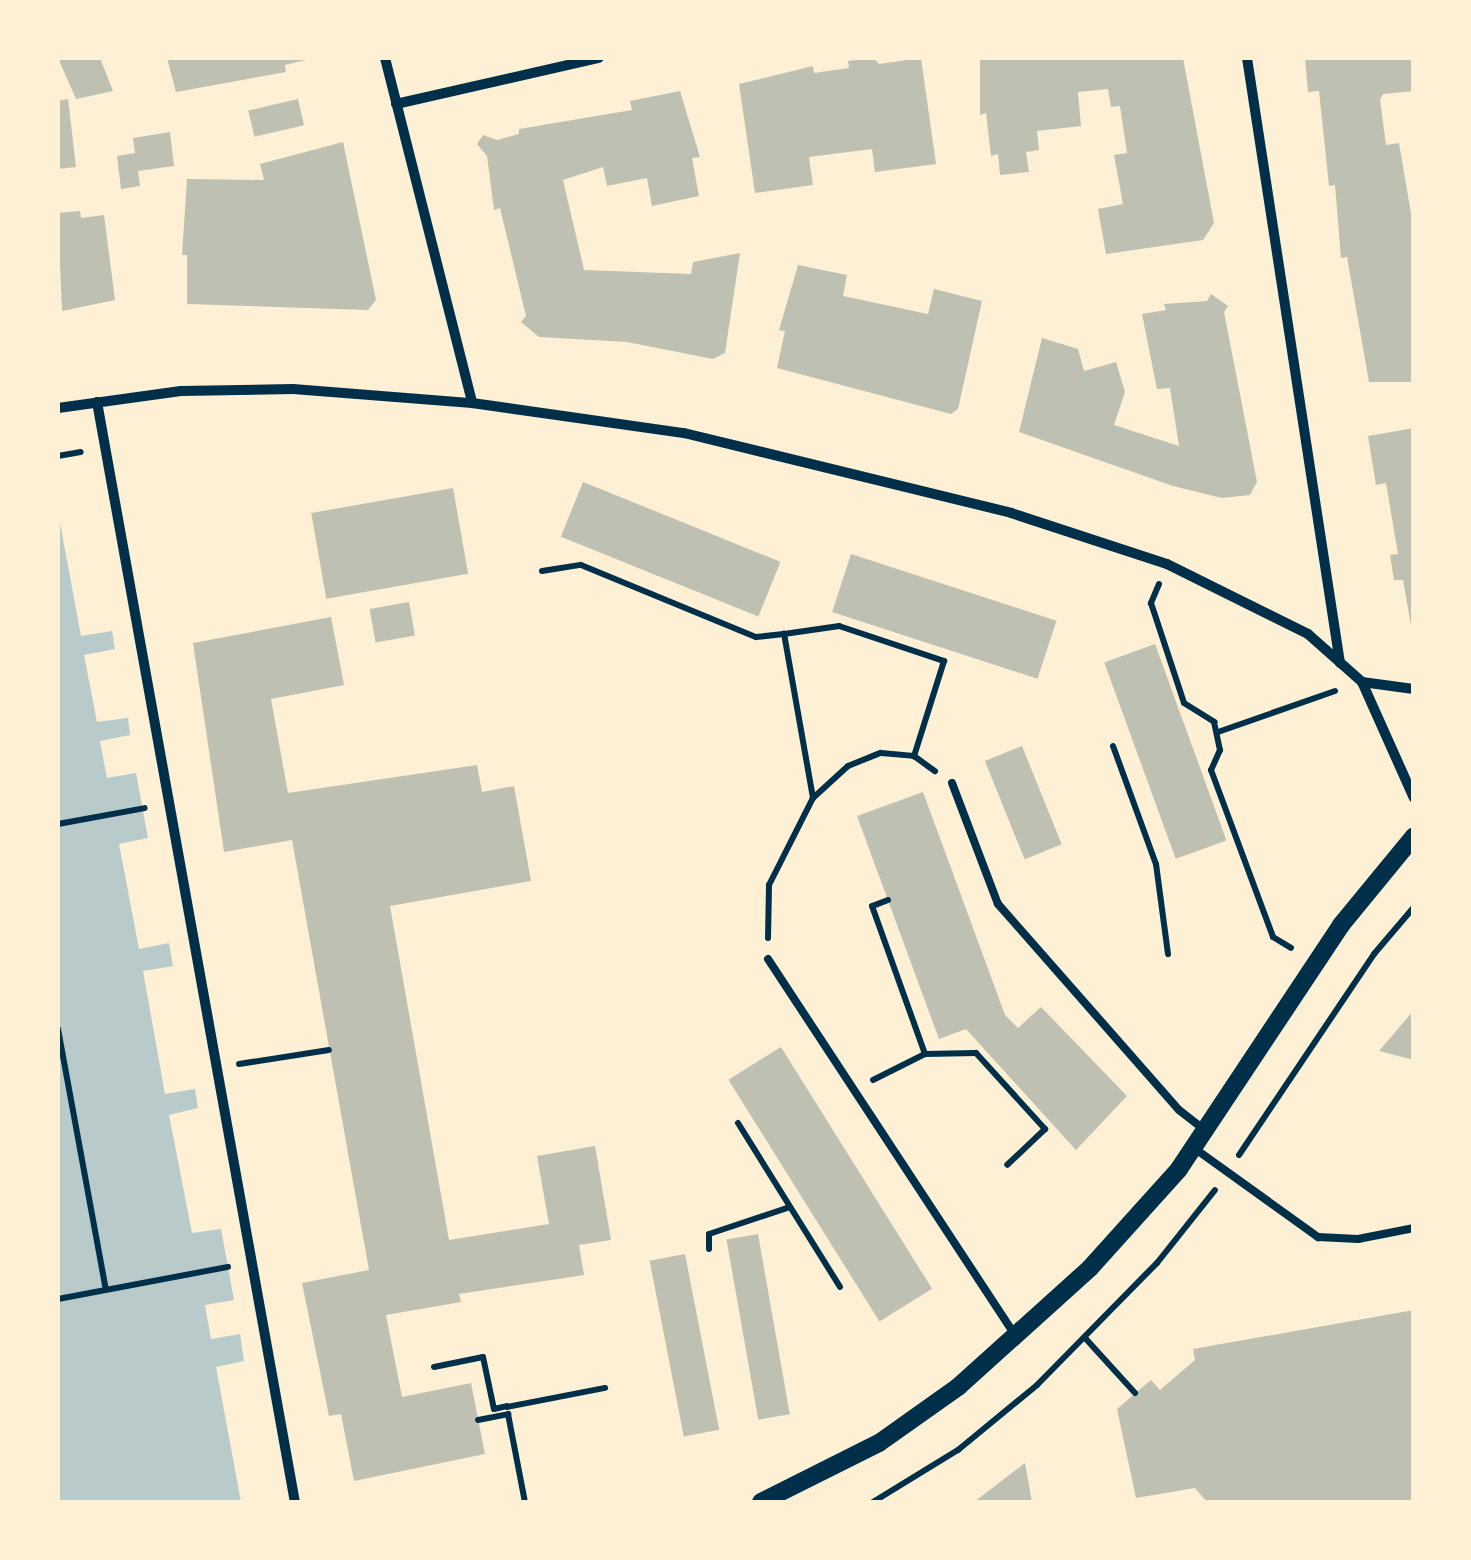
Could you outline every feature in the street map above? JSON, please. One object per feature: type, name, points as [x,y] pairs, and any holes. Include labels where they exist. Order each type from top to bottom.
[{"type":"street","points":[[385,58],[472,403]]},
{"type":"street","points":[[396,104],[599,58]]},
{"type":"street","points":[[1247,58],[1340,664]]},
{"type":"street","points":[[58,408],[181,391],[293,390],[472,403],[684,433],[992,508],[1167,564],[1262,608],[1362,682],[1414,798]]},
{"type":"street","points":[[97,402],[164,804],[294,1502]]},
{"type":"street","points":[[1362,682],[1414,689]]},
{"type":"street","points":[[761,1502],[878,1442],[1017,1338],[1090,1268],[1194,1148],[1316,962],[1414,836]]},
{"type":"lane","points":[[952,783],[998,904],[1180,1110],[1206,1131]]},
{"type":"lane","points":[[768,959],[1017,1338]]},
{"type":"lane","points":[[1194,1148],[1318,1237],[1358,1239],[1414,1228]]},
{"type":"path","points":[[1167,564],[1151,602],[1184,703],[1204,711],[1218,732],[1211,770],[1273,937],[1316,962]]},
{"type":"path","points":[[542,571],[581,565],[756,636],[839,626],[944,661],[914,756]]},
{"type":"path","points":[[784,634],[813,798]]},
{"type":"path","points":[[1218,732],[1362,682]]},
{"type":"path","points":[[1113,746],[1156,864],[1168,954]]},
{"type":"path","points":[[768,959],[769,886],[813,798],[848,766],[881,752],[914,756],[952,783]]},
{"type":"path","points":[[58,824],[164,804]]},
{"type":"path","points":[[888,900],[872,906],[926,1054]]},
{"type":"path","points":[[58,1030],[106,1290]]},
{"type":"path","points":[[213,1068],[329,1050]]},
{"type":"path","points":[[853,1090],[926,1054],[976,1053],[1044,1129],[1007,1165]]},
{"type":"path","points":[[738,1123],[840,1286]]},
{"type":"path","points":[[708,1250],[709,1234],[790,1207]]},
{"type":"path","points":[[58,1299],[251,1263]]},
{"type":"path","points":[[1086,1338],[1134,1393]]},
{"type":"path","points":[[434,1367],[483,1356],[494,1408],[508,1410]]},
{"type":"path","points":[[873,1502],[958,1450],[1036,1385]]},
{"type":"path","points":[[478,1420],[605,1388]]},
{"type":"path","points":[[508,1410],[524,1502]]},
{"type":"shaded area","points":[[58,512],[81,636],[112,631],[115,649],[84,655],[97,722],[128,718],[130,735],[100,741],[107,778],[136,773],[148,838],[119,844],[139,949],[169,943],[173,966],[143,971],[165,1094],[195,1089],[198,1108],[169,1115],[192,1233],[221,1229],[234,1300],[205,1305],[211,1339],[240,1334],[244,1361],[216,1367],[241,1502],[58,1502]]},
{"type":"building","points":[[58,58],[100,58],[113,91],[76,99]]},
{"type":"building","points":[[167,58],[310,59],[285,65],[286,72],[176,92]]},
{"type":"building","points":[[874,58],[879,64],[921,58],[936,164],[875,172],[872,149],[809,157],[813,185],[755,193],[739,84],[813,66],[814,73],[849,68],[848,61]]},
{"type":"building","points":[[980,58],[1183,58],[1214,223],[1203,240],[1106,254],[1098,209],[1123,204],[1114,155],[1127,153],[1120,106],[1111,107],[1108,89],[1078,92],[1081,126],[1037,131],[1039,150],[1026,152],[1029,172],[1000,175],[998,154],[991,156],[986,113],[980,115]]},
{"type":"building","points":[[1305,58],[1414,58],[1414,91],[1383,94],[1380,100],[1386,145],[1399,143],[1414,231],[1414,382],[1369,382],[1347,257],[1341,258],[1335,185],[1329,186],[1319,91],[1308,92]]},
{"type":"building","points":[[680,91],[700,157],[692,158],[699,196],[652,206],[647,178],[607,186],[603,167],[563,180],[584,270],[691,274],[693,262],[740,253],[725,353],[713,359],[627,342],[539,337],[521,322],[526,316],[500,208],[494,210],[487,156],[477,144],[483,135],[497,140],[519,134],[519,129],[632,110],[630,101]]},
{"type":"building","points":[[68,99],[76,167],[58,169],[58,101]]},
{"type":"building","points":[[298,99],[304,125],[254,137],[248,110]]},
{"type":"building","points":[[170,132],[174,166],[138,171],[140,186],[121,189],[117,156],[135,153],[133,138]]},
{"type":"building","points":[[343,142],[376,300],[368,310],[187,304],[187,255],[182,255],[187,179],[264,180],[260,164]]},
{"type":"building","points":[[80,211],[81,218],[104,215],[115,300],[62,311],[58,213]]},
{"type":"building","points":[[798,265],[847,275],[843,296],[928,314],[934,289],[982,301],[958,409],[951,414],[777,368],[785,331],[779,330]]},
{"type":"building","points":[[1211,294],[1228,306],[1224,312],[1257,482],[1250,495],[1222,498],[1173,486],[1019,432],[1042,338],[1078,349],[1084,371],[1116,362],[1125,392],[1114,425],[1179,446],[1170,388],[1157,389],[1142,314],[1166,310],[1164,304],[1207,301]]},
{"type":"building","points":[[1414,428],[1412,631],[1403,580],[1394,580],[1390,555],[1398,554],[1386,483],[1376,485],[1368,436]]},
{"type":"building","points":[[583,482],[780,562],[758,616],[561,537]]},
{"type":"building","points":[[453,488],[468,574],[326,599],[311,513]]},
{"type":"building","points":[[851,554],[1056,621],[1038,679],[832,612]]},
{"type":"building","points":[[409,602],[415,635],[376,642],[370,609]]},
{"type":"building","points":[[331,617],[344,685],[271,699],[288,793],[477,765],[482,792],[514,786],[531,881],[390,906],[449,1240],[549,1224],[537,1156],[595,1146],[611,1240],[579,1245],[584,1275],[459,1294],[461,1302],[386,1315],[402,1397],[471,1383],[485,1454],[354,1481],[341,1414],[329,1416],[302,1283],[369,1270],[292,840],[224,852],[193,643]]},
{"type":"building","points":[[1155,644],[1226,840],[1176,859],[1104,662]]},
{"type":"building","points":[[1022,746],[1062,844],[1025,859],[985,761]]},
{"type":"building","points":[[923,792],[1005,1015],[1018,1028],[1041,1007],[1127,1096],[1076,1150],[966,1029],[939,1039],[857,816]]},
{"type":"building","points":[[1414,1010],[1414,1060],[1379,1051]]},
{"type":"building","points":[[781,1047],[932,1289],[879,1322],[728,1080]]},
{"type":"building","points":[[758,1234],[790,1414],[758,1420],[726,1240]]},
{"type":"building","points":[[685,1254],[719,1430],[684,1437],[650,1261]]},
{"type":"building","points":[[1414,1310],[1414,1502],[1207,1502],[1195,1488],[1136,1498],[1117,1409],[1151,1380],[1160,1390],[1195,1360],[1193,1349]]},
{"type":"building","points":[[1025,1463],[1032,1502],[974,1502]]}]
